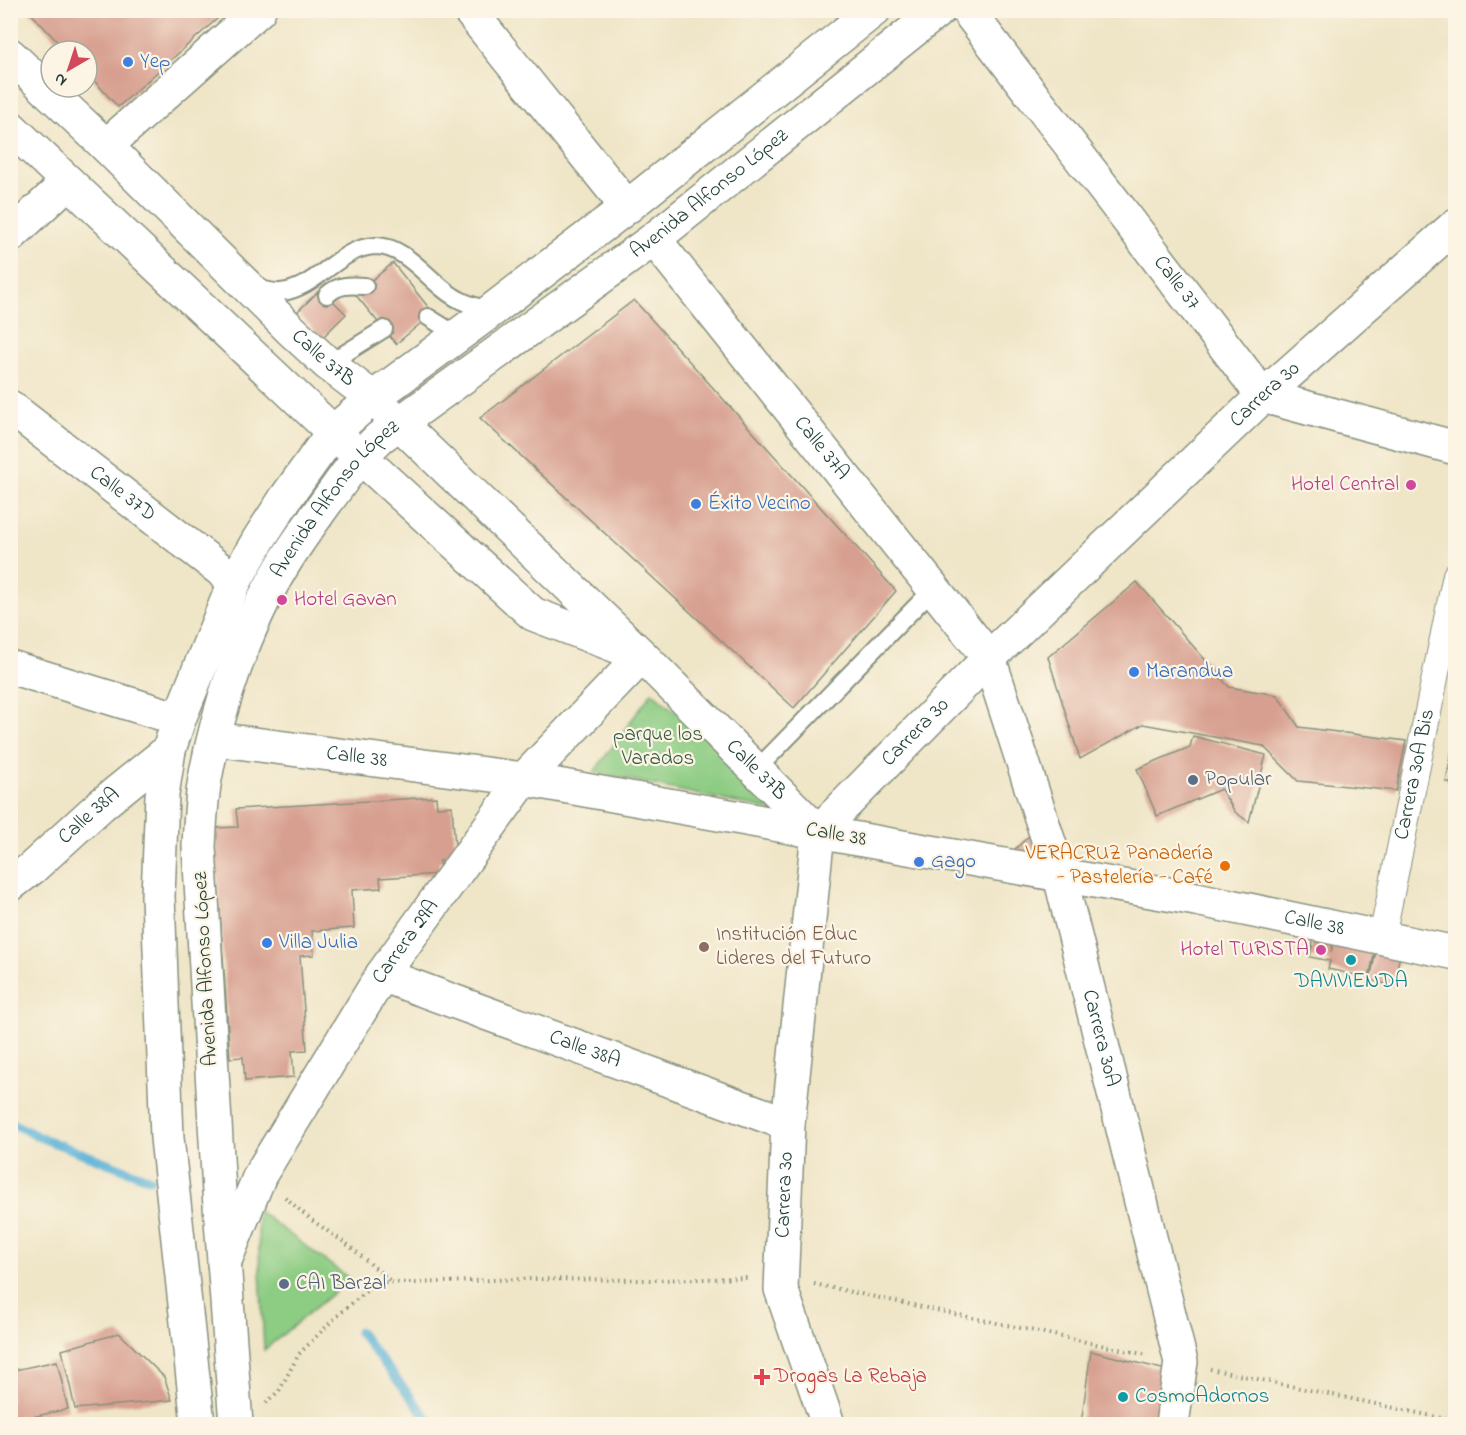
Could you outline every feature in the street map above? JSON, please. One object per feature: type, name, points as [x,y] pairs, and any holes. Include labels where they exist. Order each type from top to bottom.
[{"type":"street","points":[[106,146],[259,10]]},
{"type":"street","points":[[469,10],[627,207]]},
{"type":"street","name":"Avenida Alfonso López","points":[[198,1425],[167,1138],[159,896],[162,795],[169,750],[179,719],[235,581],[269,523],[333,432],[373,398],[627,207],[874,10]]},
{"type":"street","name":"Avenida Alfonso López","points":[[236,1425],[224,1263],[200,847],[201,813],[214,739],[232,677],[262,603],[303,533],[360,457],[379,438],[654,239],[939,10]]},
{"type":"street","name":"Calle 37","points":[[967,10],[1263,396]]},
{"type":"street","name":"Calle 37B","points":[[10,55],[106,146],[244,284],[293,320],[328,364],[373,398],[642,656],[818,832]]},
{"type":"street","name":"Calle 37B","points":[[10,127],[333,432],[533,614],[642,656]]},
{"type":"street","points":[[10,236],[68,182]]},
{"type":"street","name":"Carrera 30","points":[[828,1425],[781,1289],[788,1124],[818,832],[989,658],[1263,396],[1455,225]]},
{"type":"street","name":"Calle 37A","points":[[654,239],[989,658]]},
{"type":"street","points":[[1263,396],[1455,448]]},
{"type":"street","name":"Calle 37D","points":[[10,408],[235,581]]},
{"type":"street","name":"Carrera 30A Bis","points":[[1382,937],[1455,575]]},
{"type":"street","name":"Carrera 29A","points":[[224,1263],[260,1176],[382,975],[524,779],[642,656]]},
{"type":"street","name":"Carrera 30A","points":[[989,658],[1060,876],[1181,1362],[1172,1425]]},
{"type":"street","points":[[10,667],[179,719]]},
{"type":"street","name":"Calle 38","points":[[214,739],[524,779],[1196,900],[1455,953]]},
{"type":"street","name":"Calle 38A","points":[[10,885],[101,805],[169,750]]},
{"type":"street","name":"Calle 38A","points":[[382,975],[788,1124]]},
{"type":"lane","points":[[244,284],[280,292],[296,288],[359,249],[377,246],[393,249],[460,300],[491,311]]},
{"type":"lane","points":[[327,295],[345,285],[365,285]]},
{"type":"lane","points":[[428,317],[457,335]]},
{"type":"lane","points":[[328,364],[384,329]]},
{"type":"lane","points":[[756,770],[934,588]]},
{"type":"path","points":[[260,1176],[310,1219],[348,1245],[393,1282]]},
{"type":"path","points":[[265,1404],[279,1391],[299,1354],[336,1317],[377,1282],[781,1277],[1455,1421]]},
{"type":"green space","name":"parque los Varados","points":[[652,692],[797,816],[594,772]]},
{"type":"green space","points":[[257,1210],[350,1279],[264,1350]]},
{"type":"building","name":"Yep","points":[[28,10],[227,10],[118,107],[99,86],[99,39],[55,39]]},
{"type":"building","points":[[393,263],[433,313],[396,344],[355,294]]},
{"type":"building","points":[[321,289],[346,314],[322,338],[297,312]]},
{"type":"building","name":"Éxito Vecino","points":[[634,300],[896,591],[794,708],[480,418]]},
{"type":"building","name":"Marandua","points":[[1137,582],[1229,687],[1277,695],[1299,727],[1406,741],[1396,791],[1298,781],[1263,746],[1143,724],[1080,759],[1048,657]]},
{"type":"building","points":[[1193,736],[1266,755],[1249,822],[1235,812],[1221,789],[1157,816],[1137,769],[1190,747]]},
{"type":"building","points":[[1454,738],[1456,738],[1456,783],[1446,782]]},
{"type":"building","name":"Villa Julia","points":[[436,797],[437,807],[452,806],[456,860],[439,861],[440,874],[380,878],[381,888],[352,890],[354,928],[312,931],[314,955],[300,956],[307,1050],[292,1051],[294,1077],[245,1081],[243,1057],[230,1058],[214,828],[238,827],[236,809]]},
{"type":"building","points":[[1036,829],[1048,863],[1009,855]]},
{"type":"building","name":"DAVIVIENDA","points":[[1314,938],[1333,942],[1331,952],[1334,942],[1375,951],[1369,978],[1328,969],[1330,961],[1310,957]]},
{"type":"building","points":[[1376,950],[1400,955],[1393,986],[1370,980]]},
{"type":"building","points":[[119,1333],[164,1377],[172,1400],[75,1409],[62,1350]]},
{"type":"building","name":"CosmoAdornos","points":[[1091,1351],[1166,1370],[1157,1424],[1081,1424]]},
{"type":"building","points":[[57,1361],[68,1409],[10,1422],[10,1371]]},
{"type":"waterway","points":[[10,1122],[39,1137],[150,1179]]},
{"type":"waterway","points":[[359,1332],[432,1424]]},
{"type":"place","name":"Yep","points":[[128,62]]},
{"type":"place","name":"Hotel Central","points":[[1411,485]]},
{"type":"place","name":"Éxito Vecino","points":[[696,504]]},
{"type":"place","name":"Hotel Gavan","points":[[282,600]]},
{"type":"place","name":"Marandua","points":[[1134,672]]},
{"type":"place","name":"Popular","points":[[1193,780]]},
{"type":"place","name":"Gago","points":[[919,862]]},
{"type":"place","name":"VERACRUZ Panadería - Pastelería - Café","points":[[1225,866]]},
{"type":"place","name":"Villa Julia","points":[[267,943]]},
{"type":"place","name":"Institución Educ Lideres del Futuro","points":[[704,947]]},
{"type":"place","name":"Hotel TURISTA","points":[[1321,950]]},
{"type":"place","name":"DAVIVIENDA","points":[[1351,960]]},
{"type":"place","name":"CAI Barzal","points":[[284,1284]]},
{"type":"place","name":"Drogas La Rebaja","points":[[762,1377]]},
{"type":"place","name":"CosmoAdornos","points":[[1123,1397]]}]
